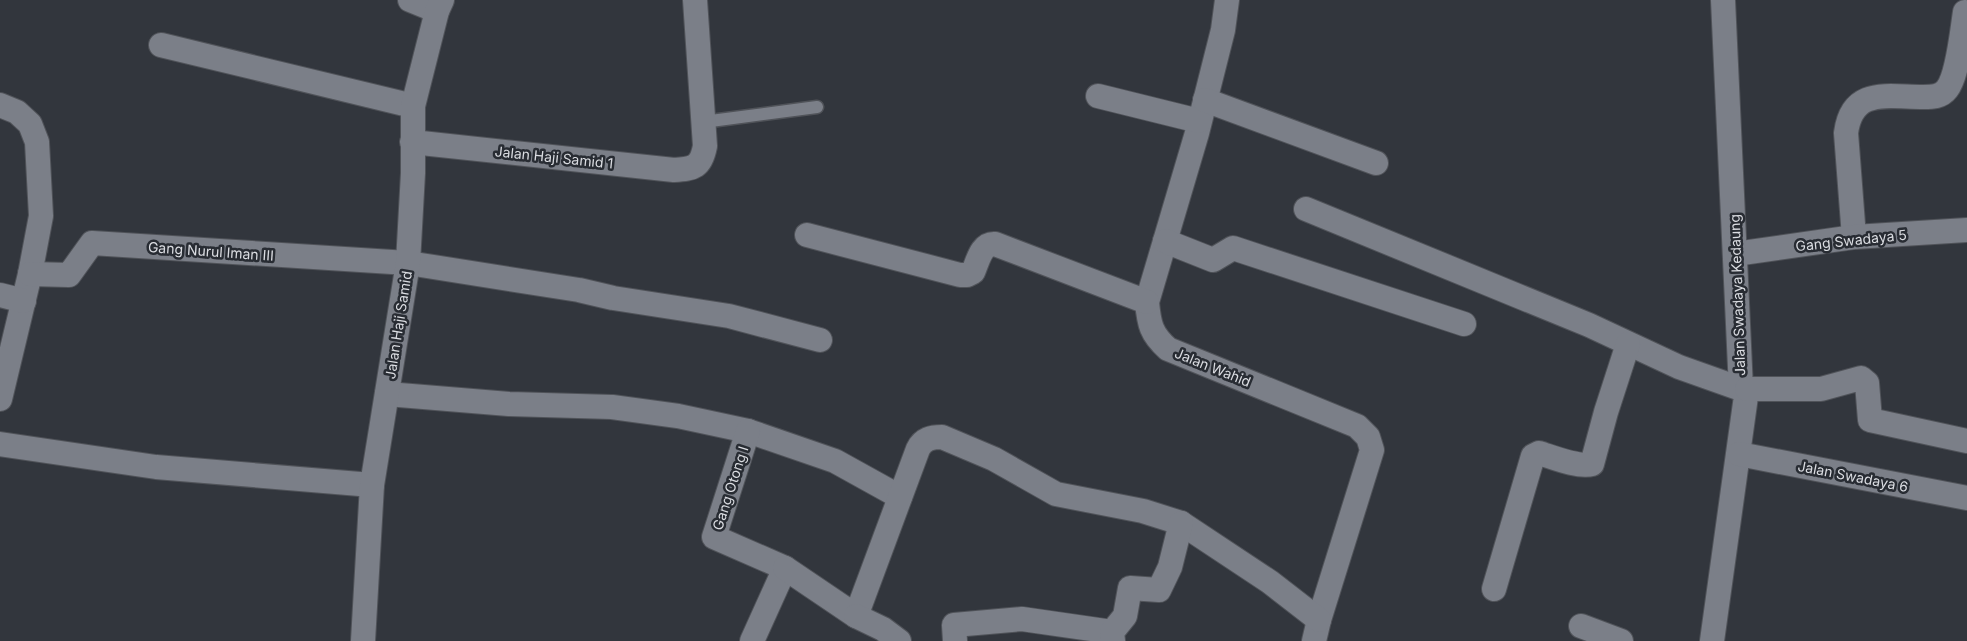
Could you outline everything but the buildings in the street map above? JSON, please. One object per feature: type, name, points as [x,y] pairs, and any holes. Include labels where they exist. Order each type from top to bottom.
[{"type":"street","points":[[410,0],[440,5]]},
{"type":"street","points":[[695,0],[703,122]]},
{"type":"street","name":"Jalan Wahid","points":[[1227,0],[1223,30],[1202,111],[1147,302],[1150,325],[1158,340],[1168,349],[1356,426],[1368,438],[1372,450],[1317,630]]},
{"type":"street","name":"Jalan Swadaya Kedaung","points":[[1712,641],[1739,454],[1744,389],[1735,254],[1723,0]]},
{"type":"street","name":"Jalan Haji Samid","points":[[363,641],[372,485],[408,263],[413,106],[440,5]]},
{"type":"street","points":[[1854,237],[1846,133],[1848,119],[1855,107],[1871,97],[1937,97],[1947,91],[1953,78],[1965,12]]},
{"type":"street","points":[[161,45],[413,106]]},
{"type":"street","points":[[1098,96],[1202,111],[1376,163]]},
{"type":"street","points":[[0,399],[24,301],[41,216],[37,142],[30,124],[17,112],[3,106]]},
{"type":"street","name":"Jalan Haji Samid 1","points":[[412,142],[674,170],[697,166],[703,157],[705,146],[703,122]]},
{"type":"street","points":[[1306,210],[1589,325],[1679,366],[1744,389],[1821,389],[1861,378],[1867,383],[1870,420],[1967,441]]},
{"type":"street","name":"Gang Swadaya 5","points":[[1735,254],[1854,237],[1967,230]]},
{"type":"street","points":[[807,236],[960,275],[967,275],[973,272],[984,248],[990,244],[995,244],[1147,302]]},
{"type":"street","points":[[1165,241],[1213,260],[1233,248],[1464,324]]},
{"type":"street","name":"Gang Nurul Iman III","points":[[30,274],[69,275],[92,243],[408,263]]},
{"type":"street","points":[[408,263],[729,316],[820,340]]},
{"type":"street","points":[[0,294],[24,301]]},
{"type":"street","points":[[1494,589],[1533,456],[1539,453],[1587,466],[1592,464],[1606,412],[1628,344]]},
{"type":"street","points":[[387,394],[509,404],[612,407],[678,416],[748,431],[835,461],[900,497]]},
{"type":"street","name":"Gang Otong I","points":[[748,431],[714,537],[785,568]]},
{"type":"street","points":[[856,616],[921,443],[934,437],[942,437],[994,459],[1056,494],[1143,511],[1181,523],[1270,582],[1317,630]]},
{"type":"street","points":[[0,444],[156,467],[372,485]]},
{"type":"street","name":"Jalan Swadaya 6","points":[[1739,454],[1967,498]]},
{"type":"street","points":[[955,641],[954,625],[1022,619],[1112,637],[1125,616],[1130,588],[1159,590],[1170,567],[1181,523]]},
{"type":"street","points":[[752,641],[785,568],[856,616],[884,629],[899,641]]},
{"type":"street","points":[[1581,626],[1621,641]]},
{"type":"lane","points":[[703,122],[817,107]]}]
